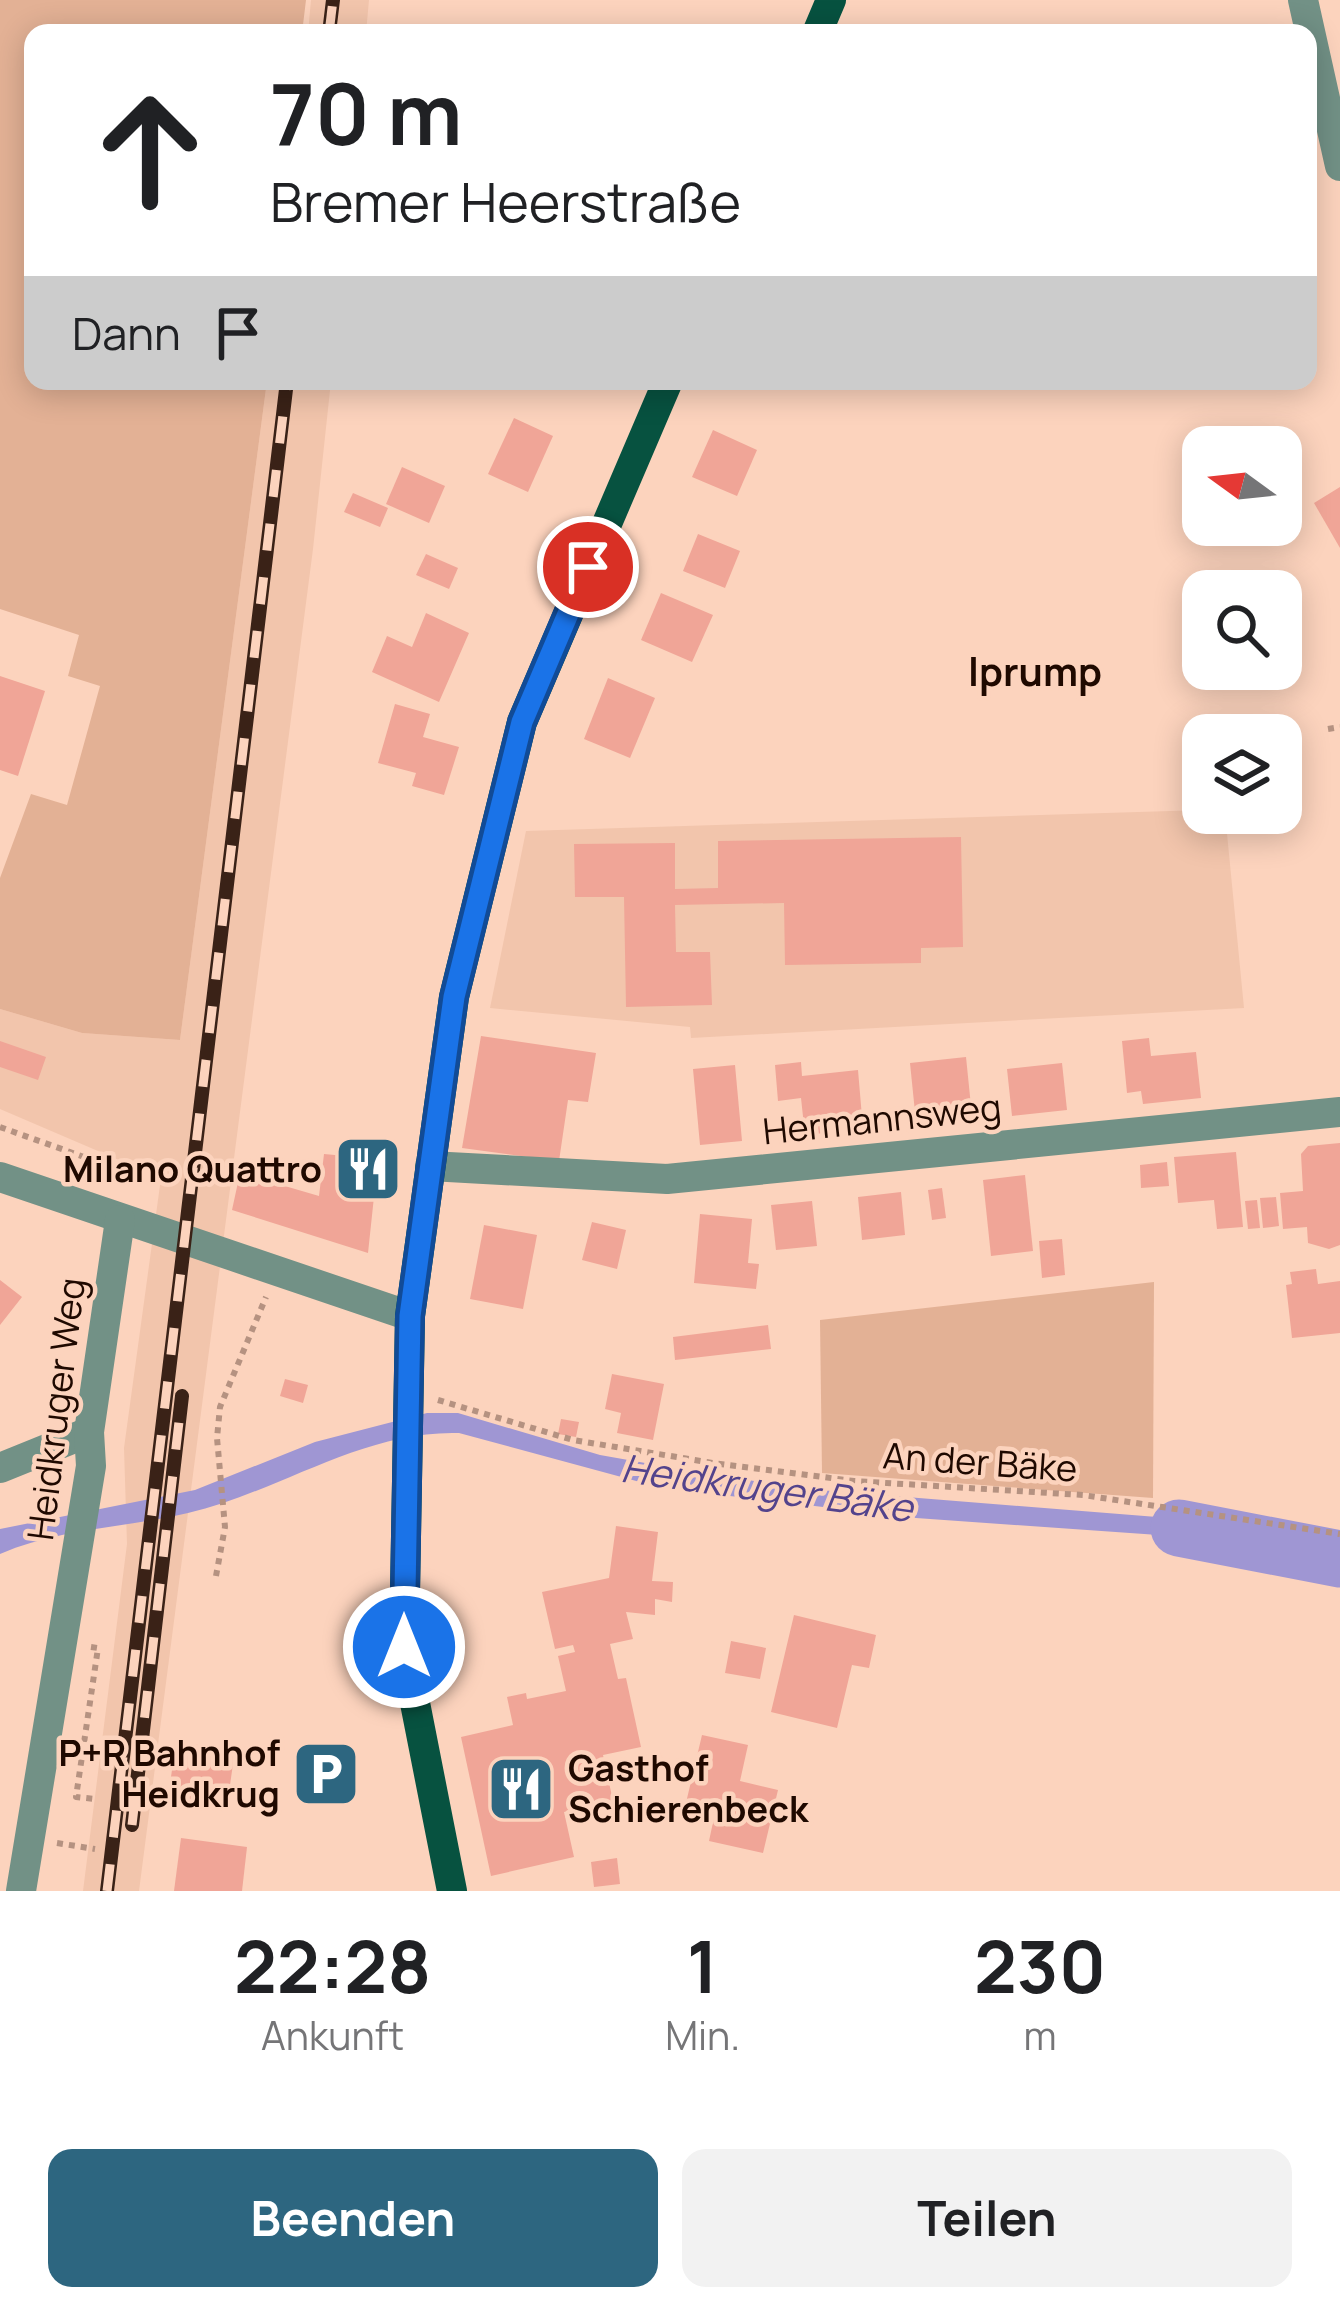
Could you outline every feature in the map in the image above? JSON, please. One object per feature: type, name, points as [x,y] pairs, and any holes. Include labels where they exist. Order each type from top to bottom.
[{"type":"main road","points":[[452,1891],[404,1647],[410,1316],[430,1166],[454,997],[522,722],[664,390]]},
{"type":"street","points":[[1317,63],[1340,166]]},
{"type":"street","name":"Hermannsweg","points":[[430,1166],[667,1179],[1340,1112]]},
{"type":"street","points":[[0,1178],[410,1316]]},
{"type":"street","name":"Heidkruger Weg","points":[[21,1891],[91,1466],[89,1432],[120,1220]]},
{"type":"street","points":[[0,1468],[89,1432]]},
{"type":"path","points":[[1328,730],[1340,727]]},
{"type":"path","points":[[0,1127],[112,1167],[120,1220]]},
{"type":"path","points":[[216,1576],[225,1527],[219,1466],[222,1394],[277,1272]]},
{"type":"path","name":"An der Bäke","points":[[408,1400],[573,1440],[713,1463],[854,1480],[1103,1497],[1340,1534]]},
{"type":"path","points":[[62,1642],[98,1648],[76,1796],[94,1799]]},
{"type":"path","points":[[64,1844],[95,1849]]},
{"type":"shaded area","points":[[0,0],[306,0],[303,24],[24,24],[24,390],[266,390],[180,1040],[82,1033],[0,1009],[0,878],[31,794],[67,805],[100,686],[68,676],[79,635],[0,609]]},
{"type":"shaded area","points":[[311,0],[369,0],[367,24],[309,24]]},
{"type":"shaded area","points":[[266,390],[330,390],[139,1891],[83,1891],[127,1544],[124,1448],[161,1178],[0,1109],[0,1009],[82,1033],[180,1040]]},
{"type":"shaded area","points":[[1182,811],[1182,834],[1227,834],[1244,1008],[691,1038],[690,1027],[490,1008],[526,831]]},
{"type":"shaded area","points":[[1154,1282],[1153,1498],[822,1473],[820,1320]]},
{"type":"water","points":[[427,1413],[458,1413],[600,1455],[696,1472],[807,1489],[1157,1517],[1258,1542],[916,1518],[662,1488],[459,1433],[389,1441],[188,1513],[46,1539],[0,1554],[0,1529],[195,1490],[315,1442]]},
{"type":"building","points":[[514,418],[553,436],[528,492],[488,474]]},
{"type":"building","points":[[713,430],[757,450],[737,496],[692,477]]},
{"type":"building","points":[[402,467],[445,486],[429,523],[386,504]]},
{"type":"building","points":[[1340,487],[1340,548],[1314,503]]},
{"type":"building","points":[[353,493],[388,508],[380,527],[344,512]]},
{"type":"building","points":[[698,534],[740,551],[725,588],[683,571]]},
{"type":"building","points":[[426,554],[458,568],[449,589],[416,575]]},
{"type":"building","points":[[661,593],[713,615],[692,662],[641,640]]},
{"type":"building","points":[[426,613],[469,633],[439,702],[372,672],[387,636],[412,647]]},
{"type":"building","points":[[0,676],[45,691],[18,776],[0,770]]},
{"type":"building","points":[[608,678],[655,698],[630,758],[584,739]]},
{"type":"building","points":[[395,704],[430,714],[423,737],[459,747],[444,795],[412,786],[416,773],[378,763]]},
{"type":"building","points":[[961,837],[963,947],[921,948],[921,963],[785,965],[784,903],[675,905],[676,952],[710,952],[712,1005],[626,1007],[624,897],[575,897],[574,844],[675,843],[675,889],[718,888],[718,841]]},
{"type":"building","points":[[481,1036],[596,1053],[588,1102],[568,1100],[559,1161],[462,1148]]},
{"type":"building","points":[[1149,1038],[1151,1056],[1196,1052],[1201,1098],[1143,1104],[1141,1091],[1127,1093],[1122,1041]]},
{"type":"building","points":[[0,1041],[46,1057],[38,1080],[0,1067]]},
{"type":"building","points":[[966,1057],[972,1116],[916,1122],[910,1063]]},
{"type":"building","points":[[801,1062],[802,1076],[858,1070],[863,1129],[805,1135],[801,1098],[778,1101],[775,1065]]},
{"type":"building","points":[[1062,1063],[1067,1110],[1012,1116],[1007,1069]]},
{"type":"building","points":[[735,1065],[742,1141],[700,1145],[693,1069]]},
{"type":"building","points":[[1340,1143],[1340,1245],[1329,1249],[1308,1243],[1307,1227],[1283,1229],[1280,1193],[1303,1191],[1301,1154],[1308,1146]]},
{"type":"building","points":[[1236,1152],[1243,1227],[1217,1229],[1214,1200],[1178,1203],[1174,1157]]},
{"type":"building","points":[[324,1154],[378,1159],[368,1253],[232,1210],[240,1173],[319,1196]]},
{"type":"building","points":[[1167,1162],[1169,1186],[1141,1188],[1140,1165]]},
{"type":"building","points":[[1025,1175],[1033,1251],[991,1256],[983,1180]]},
{"type":"building","points":[[942,1188],[946,1218],[932,1220],[928,1190]]},
{"type":"building","points":[[901,1192],[905,1235],[862,1240],[858,1197]]},
{"type":"building","points":[[1276,1197],[1279,1226],[1263,1228],[1260,1198]]},
{"type":"building","points":[[1257,1200],[1260,1228],[1248,1229],[1245,1201]]},
{"type":"building","points":[[812,1201],[817,1246],[776,1250],[771,1205]]},
{"type":"building","points":[[700,1214],[752,1219],[748,1263],[759,1264],[756,1289],[694,1283]]},
{"type":"building","points":[[592,1222],[626,1230],[617,1269],[582,1260]]},
{"type":"building","points":[[484,1225],[537,1235],[523,1309],[470,1299]]},
{"type":"building","points":[[1062,1239],[1065,1275],[1042,1278],[1039,1241]]},
{"type":"building","points":[[1316,1269],[1318,1284],[1340,1281],[1340,1333],[1292,1338],[1286,1285],[1292,1284],[1290,1272]]},
{"type":"building","points":[[0,1280],[22,1297],[0,1325]]},
{"type":"building","points":[[768,1325],[771,1349],[675,1360],[673,1337]]},
{"type":"building","points":[[612,1374],[664,1384],[653,1440],[617,1433],[621,1413],[605,1409]]},
{"type":"building","points":[[285,1379],[308,1385],[303,1403],[280,1396]]},
{"type":"building","points":[[561,1419],[579,1422],[576,1437],[558,1434]]},
{"type":"building","points":[[616,1526],[658,1532],[652,1581],[673,1582],[672,1602],[655,1599],[655,1615],[626,1612],[633,1639],[610,1644],[618,1679],[626,1678],[641,1747],[603,1755],[613,1801],[564,1812],[574,1857],[491,1876],[461,1737],[513,1725],[507,1697],[526,1693],[527,1699],[566,1691],[558,1656],[575,1652],[573,1645],[555,1649],[542,1592],[609,1578]]},
{"type":"building","points":[[794,1615],[876,1635],[869,1668],[852,1665],[837,1728],[771,1712]]},
{"type":"building","points":[[731,1641],[766,1648],[760,1679],[725,1673]]},
{"type":"building","points":[[702,1735],[748,1745],[740,1781],[778,1790],[763,1853],[709,1841],[715,1813],[685,1807]]},
{"type":"building","points":[[176,1742],[235,1750],[227,1806],[168,1798]]},
{"type":"building","points":[[181,1838],[247,1847],[242,1891],[174,1891]]},
{"type":"building","points":[[617,1858],[620,1884],[594,1887],[591,1862]]},
{"type":"waterway","name":"Heidkruger Bäke","points":[[1179,1528],[1340,1559]]},
{"type":"railway","points":[[330,24],[333,0]]},
{"type":"railway","points":[[107,1891],[286,390]]},
{"type":"railway","points":[[132,1825],[182,1396]]},
{"type":"place","name":"Milano Quattro","points":[[368,1169]]},
{"type":"place","name":"P+R Bahnhof Heidkrug","points":[[326,1774]]},
{"type":"place","name":"Gasthof Schierenbeck","points":[[521,1789]]},
{"type":"district","name":"Iprump","points":[[1035,672]]},
{"type":"route","points":[[404,1647],[410,1316],[454,997],[522,722],[588,567]]}]
